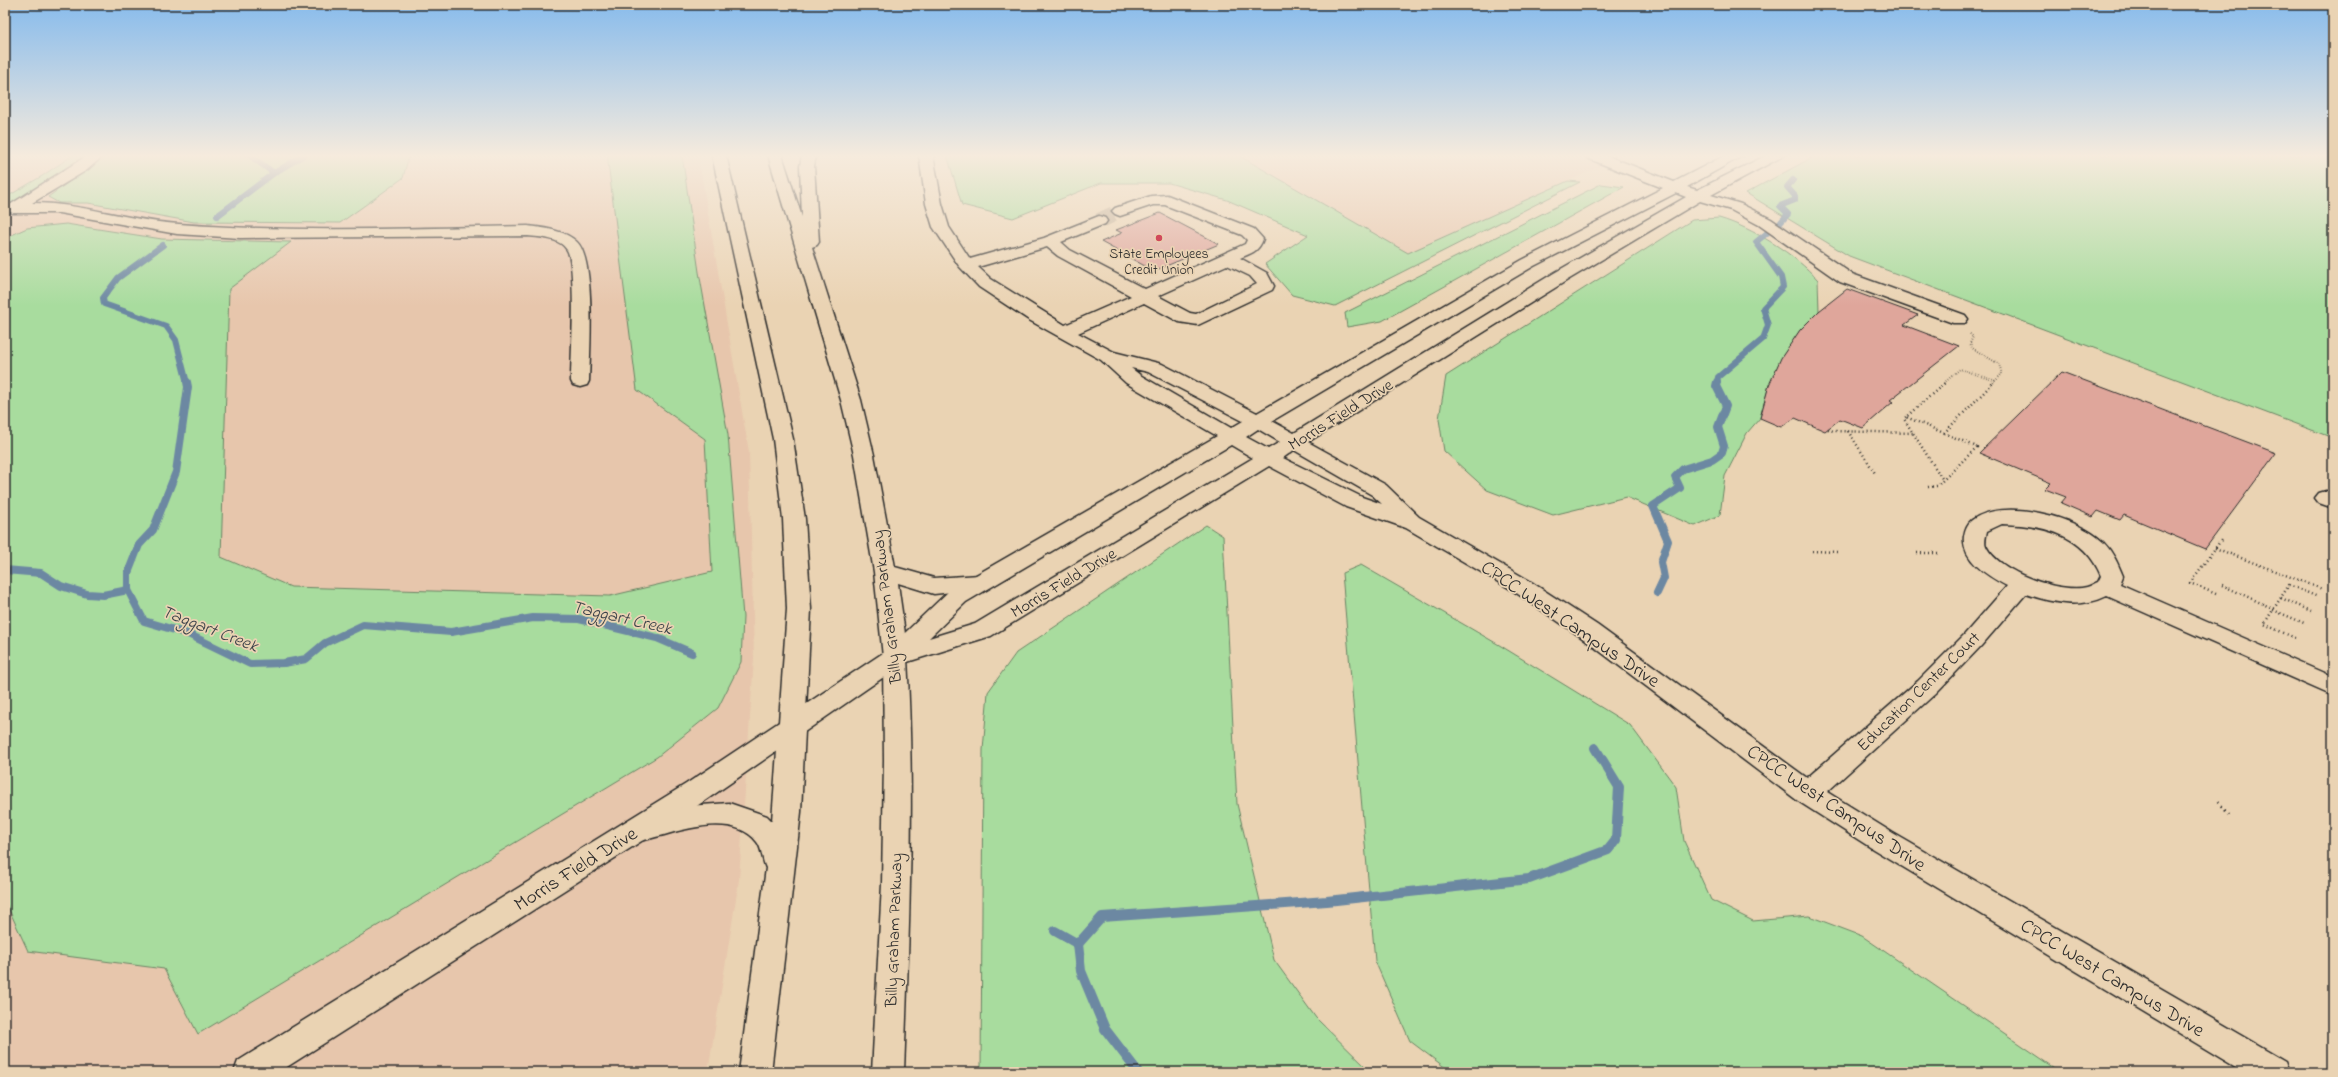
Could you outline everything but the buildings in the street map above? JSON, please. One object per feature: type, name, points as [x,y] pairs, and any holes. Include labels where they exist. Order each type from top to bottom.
[{"type":"main road","points":[[9,211],[19,205]]},
{"type":"main road","points":[[731,205],[783,439],[794,519],[799,609],[787,812],[755,1072]]},
{"type":"main road","name":"Billy Graham Parkway","points":[[791,205],[851,400],[864,455],[885,572],[895,657],[896,884],[888,1072]]},
{"type":"main road","points":[[809,205],[814,280]]},
{"type":"main road","points":[[934,205],[941,227],[967,265],[985,283],[1035,316],[1107,356]]},
{"type":"main road","points":[[1120,212],[1139,205]]},
{"type":"main road","points":[[1066,332],[1252,247],[1255,239],[1248,232],[1181,205]]},
{"type":"main road","name":"Morris Field Drive","points":[[250,1072],[635,830],[793,726],[895,657],[958,596],[1256,420],[1528,263],[1637,205]]},
{"type":"main road","name":"Morris Field Drive","points":[[895,657],[983,630],[1268,458],[1560,277],[1682,205]]},
{"type":"main road","points":[[1730,205],[1765,222],[1846,278],[1959,319]]},
{"type":"main road","points":[[9,211],[59,208],[177,229],[232,232],[298,234],[528,231],[555,236],[568,242],[576,250],[580,286],[580,381]]},
{"type":"main road","points":[[967,265],[1050,240],[1099,221]]},
{"type":"main road","points":[[1050,240],[1064,253],[1185,318],[1198,320],[1266,286],[1265,281],[1260,275],[1226,259]]},
{"type":"main road","name":"CPCC West Campus Drive","points":[[1107,356],[1155,368],[1295,441],[1379,490],[1414,523]]},
{"type":"main road","name":"CPCC West Campus Drive","points":[[1107,356],[1132,379],[1268,458],[1354,502],[1414,523],[1520,585],[1589,631],[1808,793],[1890,845],[2274,1072]]},
{"type":"main road","points":[[2000,517],[2019,517],[2041,520],[2083,538],[2099,550],[2109,564],[2112,576],[2107,587],[2095,594],[2077,597],[2055,595],[2022,584],[1992,567],[1980,554],[1974,542],[1976,530],[1985,522],[2000,517]]},
{"type":"main road","points":[[885,572],[934,586],[980,583]]},
{"type":"main road","name":"Education Center Court","points":[[1808,793],[1927,687],[1973,640],[2022,584]]},
{"type":"main road","points":[[2107,587],[2333,687]]},
{"type":"main road","points":[[635,830],[688,817],[729,814],[757,824],[771,838],[780,872]]},
{"type":"path","points":[[1944,433],[1996,382],[2002,374],[2002,368],[1991,358],[1972,348],[1970,343],[1973,337],[1968,333]]},
{"type":"path","points":[[1943,480],[1904,419],[1960,369],[1996,382]]},
{"type":"path","points":[[1906,417],[1977,447],[1937,486],[1928,487]]},
{"type":"path","points":[[1828,429],[1913,433]]},
{"type":"path","points":[[1848,431],[1875,474]]},
{"type":"path","points":[[2216,594],[2190,582],[2222,539]]},
{"type":"path","points":[[2215,548],[2322,589]]},
{"type":"path","points":[[1812,551],[1838,552]]},
{"type":"path","points":[[1917,553],[1940,553]]},
{"type":"path","points":[[2222,585],[2304,623]]},
{"type":"path","points":[[2295,638],[2264,624],[2289,585],[2318,597]]},
{"type":"path","points":[[2281,598],[2311,610]]},
{"type":"path","points":[[2219,801],[2229,815]]},
{"type":"shaded area","points":[[5,205],[707,205],[749,452],[754,658],[739,880],[708,1072],[5,1072]]},
{"type":"shaded area","points":[[1325,205],[1514,205],[1408,253]]},
{"type":"green space","points":[[101,205],[365,205],[340,223],[194,222]]},
{"type":"green space","points":[[613,205],[689,205],[699,272],[728,435],[743,617],[741,662],[718,708],[657,757],[198,1034],[164,969],[28,951],[5,901],[5,238],[27,228],[66,224],[162,239],[291,242],[229,289],[221,557],[291,587],[610,596],[712,572],[705,439],[637,390]]},
{"type":"green space","points":[[963,205],[1045,205],[1013,218]]},
{"type":"green space","points":[[1239,205],[1325,205],[1408,253],[1514,205],[1534,205],[1335,306],[1292,295],[1265,264],[1308,235]]},
{"type":"green space","points":[[1559,205],[1591,205],[1382,321],[1347,327],[1345,313]]},
{"type":"green space","points":[[1766,205],[2333,205],[2333,438],[1849,256]]},
{"type":"green space","points":[[1719,218],[1746,228],[1773,243],[1809,270],[1818,280],[1819,311],[1800,330],[1769,385],[1760,418],[1747,433],[1725,476],[1720,515],[1695,526],[1626,497],[1553,515],[1487,490],[1444,451],[1439,419],[1446,376],[1692,220]]},
{"type":"green space","points":[[1206,525],[1223,536],[1237,804],[1274,960],[1316,1018],[1371,1072],[981,1072],[983,750],[988,692],[1016,653]]},
{"type":"green space","points":[[1361,565],[1501,646],[1630,725],[1676,787],[1684,841],[1711,900],[1753,921],[1809,916],[1862,936],[2061,1072],[1451,1072],[1410,1041],[1375,961],[1342,573]]},
{"type":"waterway","name":"Taggart Creek","points":[[217,216],[231,205]]},
{"type":"waterway","points":[[1781,222],[1788,214],[1780,206],[1782,205]]},
{"type":"waterway","points":[[1717,383],[1718,377],[1763,339],[1768,325],[1763,308],[1783,287],[1781,277],[1756,242],[1767,233]]},
{"type":"waterway","name":"Taggart Creek","points":[[163,245],[118,278],[103,298],[104,304],[166,326],[176,340],[187,383]]},
{"type":"waterway","name":"Taggart Creek","points":[[128,590],[128,573],[139,545],[153,530],[176,472],[188,387],[187,382]]},
{"type":"waterway","points":[[1657,593],[1664,578],[1661,562],[1668,541],[1653,506],[1680,488],[1675,477],[1683,469],[1712,460],[1722,453],[1724,446],[1718,427],[1726,406],[1716,386],[1717,382]]},
{"type":"waterway","points":[[5,570],[41,573],[61,586],[87,594],[103,595],[128,590]]},
{"type":"waterway","name":"Taggart Creek","points":[[128,590],[144,621],[188,634],[250,664],[284,663],[306,659],[325,643],[363,625],[451,632],[533,618],[579,619],[657,638],[692,653]]},
{"type":"waterway","points":[[1078,944],[1102,917],[1327,901],[1529,879],[1608,850],[1616,840],[1619,787],[1595,748]]},
{"type":"waterway","name":"Taggart Creek","points":[[1055,931],[1078,944]]},
{"type":"waterway","name":"Taggart Creek","points":[[1078,944],[1081,971],[1105,1029],[1138,1072]]},
{"type":"tunnel","points":[[1099,221],[1120,211]]},
{"type":"place","name":"State Employees Credit Union","points":[[1159,238]]}]
